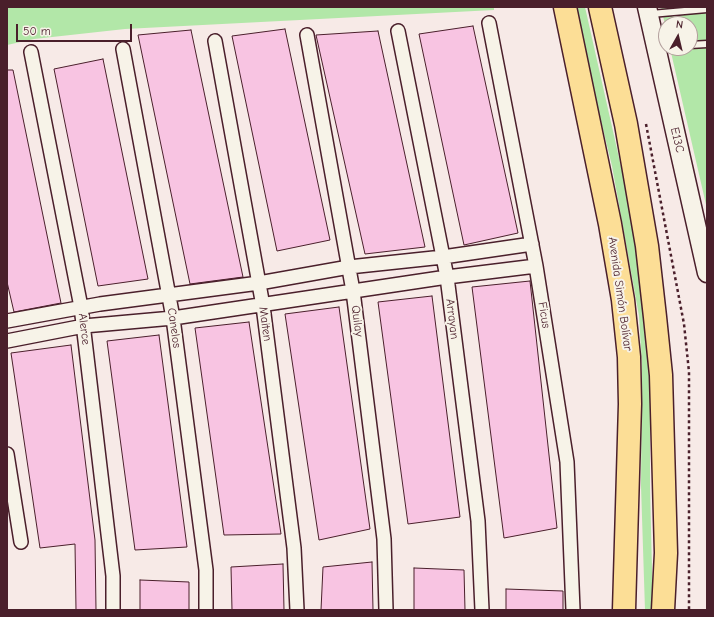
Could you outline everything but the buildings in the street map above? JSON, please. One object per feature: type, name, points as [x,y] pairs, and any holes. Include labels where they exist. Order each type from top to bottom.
[{"type":"highway","name":"Avenida Simón Bolívar","points":[[565,7],[610,224],[623,300],[628,350],[630,404],[624,610]]},
{"type":"highway","points":[[600,7],[626,124],[647,246],[656,317],[661,375],[666,553],[663,610]]},
{"type":"street","name":"E13C","points":[[648,10],[658,46],[707,273]]},
{"type":"street","name":"Ficus","points":[[489,23],[536,266],[567,462],[573,610]]},
{"type":"street","name":"Arrayan","points":[[398,31],[447,277],[478,521],[482,610]]},
{"type":"street","name":"Quilay","points":[[307,35],[353,291],[384,539],[386,610]]},
{"type":"street","name":"Maiten","points":[[215,41],[263,306],[294,548],[297,610]]},
{"type":"street","name":"Canelos","points":[[124,49],[173,318],[206,570],[206,610]]},
{"type":"street","name":"Alerce","points":[[31,52],[84,326],[113,576],[113,610]]},
{"type":"street","points":[[7,321],[81,307],[259,283],[349,267],[443,257],[532,244]]},
{"type":"street","points":[[7,341],[84,326],[173,318],[263,306],[447,277],[536,266]]},
{"type":"street","points":[[7,454],[20,542]]},
{"type":"lane","points":[[648,10],[707,9]]},
{"type":"green space","points":[[7,7],[494,7],[494,10],[125,29],[34,39],[7,45]]},
{"type":"green space","points":[[573,7],[585,7],[633,220],[650,336],[650,487],[653,610],[645,610],[641,486],[642,364],[639,316],[612,166]]},
{"type":"green space","points":[[661,7],[707,7],[707,209],[672,56],[698,56],[698,16],[663,16]]}]
